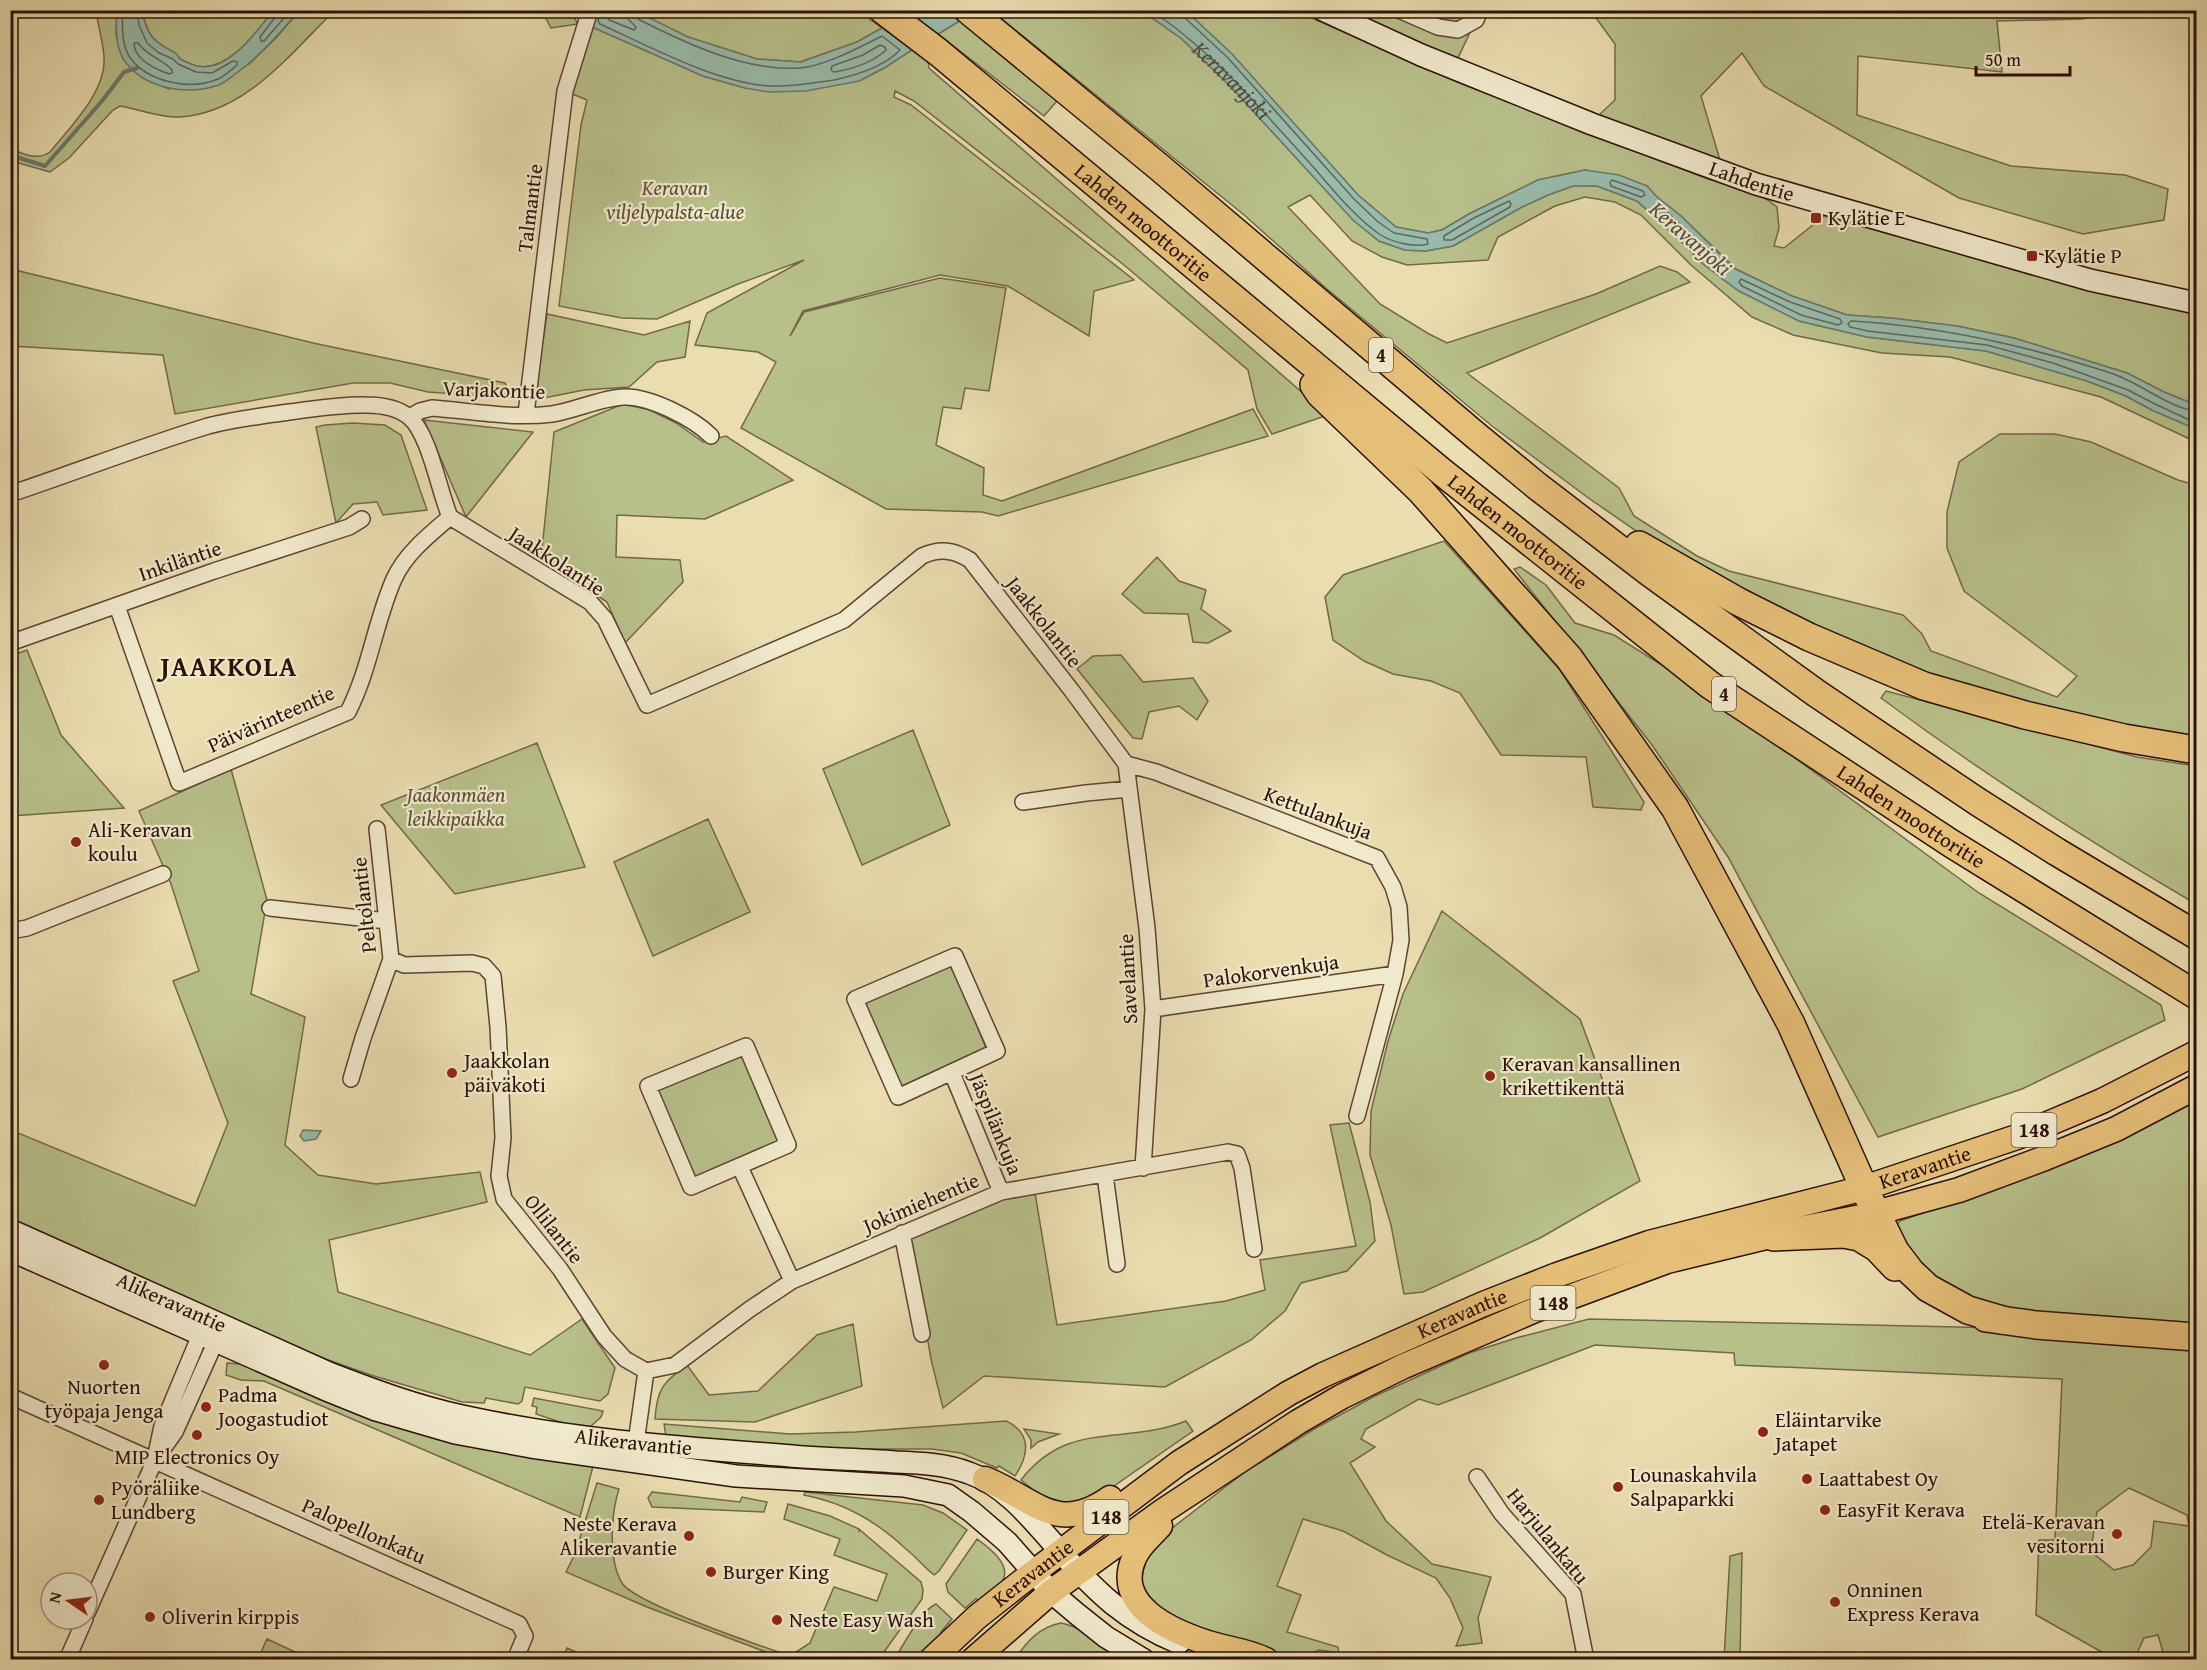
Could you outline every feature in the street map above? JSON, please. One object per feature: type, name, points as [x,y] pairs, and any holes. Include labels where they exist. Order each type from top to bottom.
[{"type":"highway","name":"Lahden moottoritie","points":[[885,12],[938,52],[1442,472],[1710,685],[1952,844],[2196,995]]},
{"type":"highway","name":"4","points":[[976,16],[1537,486],[1649,572],[1816,693],[1998,814],[2196,935]]},
{"type":"highway","points":[[1287,345],[1320,394],[1421,491],[1569,658],[1675,808],[1791,1024],[1864,1188],[1895,1251],[1911,1272],[1928,1288],[1968,1311],[2002,1320]]},
{"type":"highway","points":[[1537,486],[1739,602],[1809,638],[1924,686],[2025,715],[2124,738],[2196,750]]},
{"type":"highway","points":[[1774,1237],[1844,1234],[1868,1241],[1911,1284],[1929,1298],[1963,1314],[2036,1325],[2196,1336]]},
{"type":"main road","name":"Lahdentie","points":[[1323,10],[1421,55],[1538,102],[1756,184],[2090,280],[2196,303]]},
{"type":"main road","name":"Keravantie","points":[[930,1659],[977,1617],[1060,1551],[1179,1463],[1289,1393],[1323,1375],[1481,1305],[1557,1275],[1649,1243],[1864,1188],[2017,1137],[2102,1101],[2196,1053]]},
{"type":"main road","name":"Keravantie","points":[[973,1659],[1051,1592],[1249,1453],[1341,1397],[1462,1340],[1667,1261],[1876,1213],[1959,1190],[2116,1129],[2196,1088]]},
{"type":"main road","name":"Alikeravantie","points":[[10,1230],[211,1333],[376,1410],[455,1433],[635,1453],[929,1464],[949,1467],[985,1479],[1010,1497],[1079,1572],[1130,1618],[1145,1628],[1190,1648],[1228,1659]]},
{"type":"main road","name":"Alikeravantie","points":[[10,1250],[211,1333]]},
{"type":"main road","name":"Alikeravantie","points":[[635,1453],[736,1476],[904,1486],[948,1495],[1007,1542],[1051,1592],[1106,1637],[1144,1659]]},
{"type":"main road","points":[[985,1479],[1003,1486],[1046,1510],[1066,1516],[1094,1510],[1133,1483],[1179,1463]]},
{"type":"main road","points":[[1198,1489],[1141,1546],[1133,1558],[1130,1573],[1131,1591],[1142,1608],[1169,1627],[1207,1643],[1266,1659]]},
{"type":"street","name":"Talmantie","points":[[526,414],[565,91],[580,36],[590,10]]},
{"type":"street","points":[[1400,10],[1438,27],[1458,30],[1476,21],[1480,10]]},
{"type":"street","name":"Varjakontie","points":[[410,417],[432,408],[553,414],[626,397],[652,402],[700,425],[711,436]]},
{"type":"street","points":[[10,494],[210,426],[253,417],[366,405],[394,409],[410,417],[419,430],[430,455],[441,497],[450,517]]},
{"type":"street","name":"Päivärinteentie","points":[[117,606],[179,783],[348,711],[363,678],[394,577],[417,545],[450,517]]},
{"type":"street","name":"Jaakkolantie","points":[[450,517],[590,602],[605,619],[647,705],[844,620],[922,556],[933,551],[959,553],[970,560],[1126,764],[1129,789]]},
{"type":"street","name":"Inkiläntie","points":[[10,643],[214,571],[349,527],[362,519]]},
{"type":"street","name":"Kettulankuja","points":[[1126,764],[1156,772],[1377,858],[1393,888],[1399,907],[1401,940],[1395,974],[1357,1116]]},
{"type":"street","points":[[1023,802],[1129,789]]},
{"type":"street","name":"Savelantie","points":[[1129,789],[1147,928],[1153,1009],[1143,1168]]},
{"type":"street","name":"Peltolantie","points":[[351,1079],[391,959],[377,829]]},
{"type":"street","points":[[10,931],[27,928],[163,874]]},
{"type":"street","points":[[270,908],[387,921]]},
{"type":"street","points":[[956,956],[997,1051],[952,1073],[898,1097],[855,999],[956,956]]},
{"type":"street","name":"Ollilantie","points":[[391,959],[404,964],[472,963],[484,966],[494,976],[503,1137],[499,1176],[504,1199],[560,1269],[604,1336],[625,1359],[646,1371]]},
{"type":"street","name":"Palokorvenkuja","points":[[1153,1009],[1395,974]]},
{"type":"street","points":[[746,1046],[788,1145],[740,1167],[691,1187],[648,1086],[746,1046]]},
{"type":"street","name":"Jäspilänkuja","points":[[952,1073],[1001,1192]]},
{"type":"street","name":"Jokimiehentie","points":[[646,1371],[675,1365],[792,1281],[1001,1192],[1228,1152],[1237,1154],[1242,1168],[1254,1250]]},
{"type":"street","points":[[740,1167],[792,1281]]},
{"type":"street","points":[[1105,1175],[1117,1264]]},
{"type":"street","points":[[902,1233],[922,1334]]},
{"type":"street","points":[[99,1586],[155,1460],[162,1426],[211,1333]]},
{"type":"street","points":[[635,1453],[646,1371]]},
{"type":"street","points":[[10,1396],[155,1460]]},
{"type":"street","name":"Palopellonkatu","points":[[155,1460],[519,1624],[525,1636],[515,1659]]},
{"type":"street","name":"Harjulankatu","points":[[1477,1478],[1502,1514],[1573,1594],[1586,1659]]},
{"type":"street","points":[[66,1659],[79,1631]]},
{"type":"green space","points":[[96,11],[117,11],[116,34],[123,59],[143,78],[169,89],[249,64],[299,11],[334,11],[265,79],[225,105],[203,113],[179,117],[157,115],[120,106],[113,110],[69,158],[50,172],[11,161],[11,149],[35,156],[50,152],[77,120],[94,95],[100,83],[104,57]]},
{"type":"green space","points":[[142,11],[273,11],[241,49],[230,57],[209,66],[197,66],[180,59],[156,41],[146,26]]},
{"type":"green space","points":[[542,11],[570,11],[578,24],[551,28]]},
{"type":"green space","points":[[633,11],[858,11],[882,28],[857,42],[800,62],[757,59],[688,37]]},
{"type":"green space","points":[[992,11],[1151,11],[1151,17],[1182,39],[1233,89],[1353,220],[1379,241],[1405,250],[1425,251],[1453,246],[1548,195],[1573,186],[1597,186],[1637,201],[1702,263],[1724,280],[1739,291],[1799,321],[1867,337],[1986,351],[2087,381],[2126,396],[2196,429],[2196,442],[2101,397],[1950,357],[1882,353],[1793,335],[1752,317],[1691,265],[1641,215],[1615,202],[1585,197],[1555,206],[1498,237],[1488,260],[1407,265],[1382,257],[1352,241],[1310,195],[1288,207],[1380,304],[1447,343],[1596,294],[1660,266],[1677,272],[1690,282],[1467,373],[1619,488],[1634,516],[1697,556],[1729,571],[1903,615],[1922,634],[1931,651],[2057,697],[2077,676],[1964,591],[1947,548],[1947,512],[1959,462],[2000,434],[2055,434],[2091,442],[2178,480],[2196,485],[2196,739],[2146,732],[1929,677],[1817,634],[1674,557],[1587,497],[1492,426],[1327,289],[1243,214]]},
{"type":"green space","points":[[1186,11],[1296,11],[1462,84],[1708,179],[1759,194],[1777,207],[1779,228],[1774,246],[1784,248],[1824,216],[2061,282],[2196,312],[2196,405],[2127,373],[2014,338],[1957,326],[1847,315],[1792,296],[1736,269],[1647,186],[1585,170],[1538,180],[1442,230],[1428,233],[1396,227],[1358,195],[1232,54]]},
{"type":"green space","points":[[1344,11],[1480,11],[1457,60]]},
{"type":"green space","points":[[1591,11],[2138,11],[2081,19],[1997,21],[2002,72],[1858,56],[1857,115],[2011,166],[2125,175],[2168,189],[2164,220],[2083,234],[1959,198],[1764,86],[1742,53],[1701,96],[1720,160],[1598,116],[1615,100],[1615,44]]},
{"type":"green space","points":[[961,20],[1062,95],[1044,116],[938,34]]},
{"type":"green space","name":"Keravan viljelypalsta-alue","points":[[590,26],[703,76],[745,88],[859,81],[912,50],[928,61],[929,68],[1328,415],[1272,434],[1257,409],[1248,370],[1124,265],[914,101],[895,91],[894,97],[911,105],[1134,280],[1094,291],[1089,336],[1008,286],[940,275],[803,311],[790,336],[804,312],[940,278],[1006,288],[989,391],[965,388],[961,409],[943,407],[936,445],[984,468],[983,495],[1002,501],[1253,409],[1268,436],[998,516],[982,512],[886,509],[741,428],[776,362],[758,352],[695,345],[707,313],[804,260],[738,284],[657,319],[622,318],[559,306],[581,125],[587,100],[570,93]]},
{"type":"green space","points":[[11,269],[313,343],[505,383],[512,398],[428,392],[390,383],[353,383],[175,414],[163,355],[11,346]]},
{"type":"green space","points":[[547,314],[644,335],[690,321],[685,357],[657,362],[629,387],[584,390],[544,398],[535,394]]},
{"type":"green space","points":[[623,404],[650,410],[676,423],[703,442],[726,436],[793,480],[705,519],[617,515],[616,557],[680,560],[683,582],[625,643],[607,602],[541,559],[554,432]]},
{"type":"green space","points":[[424,420],[533,432],[466,517]]},
{"type":"green space","points":[[353,423],[385,425],[401,435],[427,510],[383,515],[377,502],[353,504],[336,523],[316,427]]},
{"type":"green space","points":[[1444,541],[1560,670],[1644,802],[1641,810],[1593,807],[1586,757],[1501,755],[1460,693],[1431,681],[1393,674],[1364,661],[1333,640],[1325,597],[1343,575]]},
{"type":"green space","points":[[1157,557],[1179,581],[1206,590],[1201,609],[1231,631],[1208,643],[1193,642],[1188,614],[1144,613],[1122,594]]},
{"type":"green space","points":[[1520,567],[1546,585],[1575,623],[1614,635],[1708,694],[1979,893],[2161,1005],[2165,1020],[2022,1089],[1878,1137],[1728,857],[1652,745],[1514,569]]},
{"type":"green space","points":[[27,650],[61,735],[124,808],[11,816],[11,656]]},
{"type":"green space","points":[[1121,655],[1143,682],[1193,678],[1208,701],[1197,720],[1179,706],[1149,712],[1142,739],[1133,738],[1077,669],[1093,656]]},
{"type":"green space","points":[[1886,691],[2137,757],[2196,766],[2196,904],[2115,856],[1997,780],[1881,698]]},
{"type":"green space","points":[[913,730],[950,825],[862,865],[823,769]]},
{"type":"green space","name":"Jaakonmäen leikkipaikka","points":[[537,743],[585,867],[455,894],[381,805]]},
{"type":"green space","points":[[231,769],[267,900],[251,994],[305,1017],[285,1145],[318,1175],[376,1184],[480,1172],[487,1202],[329,1240],[338,1292],[530,1355],[582,1319],[615,1368],[608,1394],[600,1401],[525,1387],[522,1401],[518,1404],[486,1398],[484,1403],[462,1402],[374,1376],[308,1353],[11,1221],[11,1130],[195,1206],[228,1123],[173,981],[199,971],[171,884],[139,811]]},
{"type":"green space","points":[[708,819],[750,912],[653,956],[614,862]]},
{"type":"green space","name":"Keravan kansallinen krikettikenttä","points":[[1442,911],[1580,1019],[1640,1181],[1540,1238],[1423,1292],[1404,1294],[1391,1225],[1370,1155],[1371,1111],[1388,1041],[1403,994]]},
{"type":"green space","points":[[952,964],[986,1048],[900,1087],[864,1003]]},
{"type":"green space","points":[[744,1055],[780,1142],[691,1180],[655,1091]]},
{"type":"green space","points":[[2196,1099],[2196,1331],[1995,1311],[1919,1268],[1896,1226],[1900,1221],[2045,1170]]},
{"type":"green space","points":[[1349,1123],[1370,1202],[1375,1241],[1347,1271],[1301,1283],[1285,1311],[1251,1340],[1165,1387],[984,1376],[943,1408],[931,1359],[910,1239],[989,1202],[1035,1193],[1057,1325],[1226,1301],[1265,1290],[1260,1260],[1356,1246],[1330,1125]]},
{"type":"green space","points":[[1589,1319],[2003,1328],[2196,1345],[2196,1659],[2165,1659],[2158,1635],[2144,1638],[2138,1651],[2140,1659],[2114,1659],[2036,1615],[2039,1540],[2055,1540],[2062,1379],[1735,1365],[1734,1353],[1595,1345],[1438,1405],[1419,1399],[1366,1429],[1361,1439],[1375,1447],[1350,1463],[1386,1521],[1432,1564],[1491,1577],[1478,1618],[1482,1643],[1456,1646],[1463,1628],[1450,1598],[1436,1578],[1343,1531],[1303,1519],[1277,1586],[1301,1595],[1287,1632],[1338,1647],[1339,1653],[1319,1650],[1306,1656],[1268,1651],[1211,1636],[1156,1612],[1139,1583],[1148,1552],[1163,1535],[1246,1471],[1316,1428],[1375,1396],[1469,1353]],"holes":[[[2129,1488],[2187,1515],[2189,1526],[2154,1521],[2151,1547],[2133,1565],[2114,1570],[2091,1549],[2097,1512]]]},
{"type":"green space","points":[[853,1324],[862,1386],[755,1422],[655,1419],[657,1400],[663,1387],[687,1365],[709,1395],[758,1391],[817,1335]]},
{"type":"green space","points":[[227,1363],[254,1365],[452,1438],[593,1466],[580,1517],[264,1381],[241,1380],[226,1375]]},
{"type":"green space","points":[[534,1398],[603,1411],[601,1417],[590,1427],[569,1425],[536,1414],[537,1407],[532,1406]]},
{"type":"green space","points":[[1006,1421],[1020,1432],[1026,1445],[1023,1460],[1015,1476],[999,1466],[997,1468],[961,1453],[932,1449],[845,1449],[685,1442],[666,1436],[664,1424],[790,1434],[855,1432]]},
{"type":"green space","points":[[1186,1421],[1193,1431],[1098,1497],[1073,1508],[1030,1492],[1031,1488],[1021,1480],[1039,1461],[1077,1441],[1163,1428]]},
{"type":"green space","points":[[1024,1429],[1059,1434],[1038,1442],[1031,1448],[1031,1440]]},
{"type":"green space","points":[[597,1483],[619,1489],[612,1537],[614,1562],[622,1583],[632,1592],[673,1613],[753,1643],[790,1656],[810,1643],[834,1587],[877,1601],[887,1574],[834,1555],[840,1539],[784,1519],[788,1504],[830,1516],[859,1529],[921,1582],[922,1599],[879,1659],[793,1660],[791,1657],[784,1659],[647,1607],[566,1572],[575,1554]]},
{"type":"green space","points":[[652,1492],[740,1502],[742,1497],[767,1502],[764,1512],[652,1507],[648,1498]]},
{"type":"green space","points":[[805,1492],[923,1505],[943,1513],[967,1530],[934,1575],[895,1539],[859,1514],[819,1498],[804,1495]]},
{"type":"green space","points":[[977,1539],[998,1557],[1005,1576],[1000,1585],[980,1602],[976,1599],[965,1608],[948,1592],[946,1584]]},
{"type":"green space","points":[[1742,1553],[1740,1659],[1724,1659],[1730,1556]]},
{"type":"green space","points":[[936,1604],[952,1619],[941,1632],[943,1634],[917,1659],[894,1660],[924,1613]]},
{"type":"green space","points":[[1061,1623],[1087,1633],[1127,1659],[1019,1660],[1016,1658],[1035,1636]]},
{"type":"green space","points":[[267,1639],[304,1656],[302,1659],[258,1659]]},
{"type":"green space","points":[[567,1648],[583,1655],[581,1659],[562,1659]]},
{"type":"water","points":[[117,11],[142,11],[146,26],[160,45],[175,53],[180,59],[197,66],[209,66],[220,63],[241,49],[273,11],[299,11],[260,53],[229,79],[207,88],[180,90],[154,84],[133,70],[124,60],[119,49],[116,29]]},
{"type":"water","points":[[596,11],[638,12],[688,37],[757,59],[801,62],[857,42],[882,28],[912,50],[859,81],[806,91],[769,92],[703,76],[590,26]]},
{"type":"water","points":[[947,11],[961,20],[938,34],[909,13]]},
{"type":"water","name":"Keravanjoki","points":[[1151,11],[1186,11],[1232,54],[1358,195],[1396,227],[1428,233],[1442,230],[1538,180],[1585,170],[1619,175],[1647,186],[1735,269],[1792,296],[1847,315],[1957,326],[2014,338],[2127,373],[2196,405],[2196,429],[2126,396],[2087,381],[1986,351],[1867,337],[1799,321],[1739,291],[1724,280],[1702,263],[1637,201],[1597,186],[1573,186],[1548,195],[1453,246],[1425,251],[1405,250],[1379,241],[1353,220],[1233,89],[1182,39],[1151,17]]},
{"type":"water","points":[[303,1130],[321,1131],[316,1139],[304,1141],[300,1136]]},
{"type":"waterway","points":[[10,155],[45,166],[102,101],[124,72],[137,68]]},
{"type":"place","name":"Kylätie E","points":[[1816,218]]},
{"type":"place","name":"Kylätie P","points":[[2032,256]]},
{"type":"place","name":"Ali-Keravan koulu","points":[[76,842]]},
{"type":"place","name":"Jaakkolan päiväkoti","points":[[452,1073]]},
{"type":"place","name":"Keravan kansallinen krikettikenttä","points":[[1490,1076]]},
{"type":"place","name":"Nuorten työpaja Jenga","points":[[104,1365]]},
{"type":"place","name":"Padma Joogastudiot","points":[[206,1407]]},
{"type":"place","name":"Eläintarvike Jatapet","points":[[1763,1432]]},
{"type":"place","name":"MIP Electronics Oy","points":[[197,1435]]},
{"type":"place","name":"Laattabest Oy","points":[[1807,1479]]},
{"type":"place","name":"Lounaskahvila Salpaparkki","points":[[1618,1487]]},
{"type":"place","name":"Pyöräliike Lundberg","points":[[99,1500]]},
{"type":"place","name":"EasyFit Kerava","points":[[1825,1510]]},
{"type":"place","name":"Etelä-Keravan vesitorni","points":[[2117,1534]]},
{"type":"place","name":"Neste Kerava Alikeravantie","points":[[689,1536]]},
{"type":"place","name":"Burger King","points":[[711,1572]]},
{"type":"place","name":"Onninen Express Kerava","points":[[1835,1602]]},
{"type":"place","name":"Oliverin kirppis","points":[[150,1617]]},
{"type":"place","name":"Neste Easy Wash","points":[[777,1620]]},
{"type":"district","name":"JAAKKOLA","points":[[229,667]]}]
